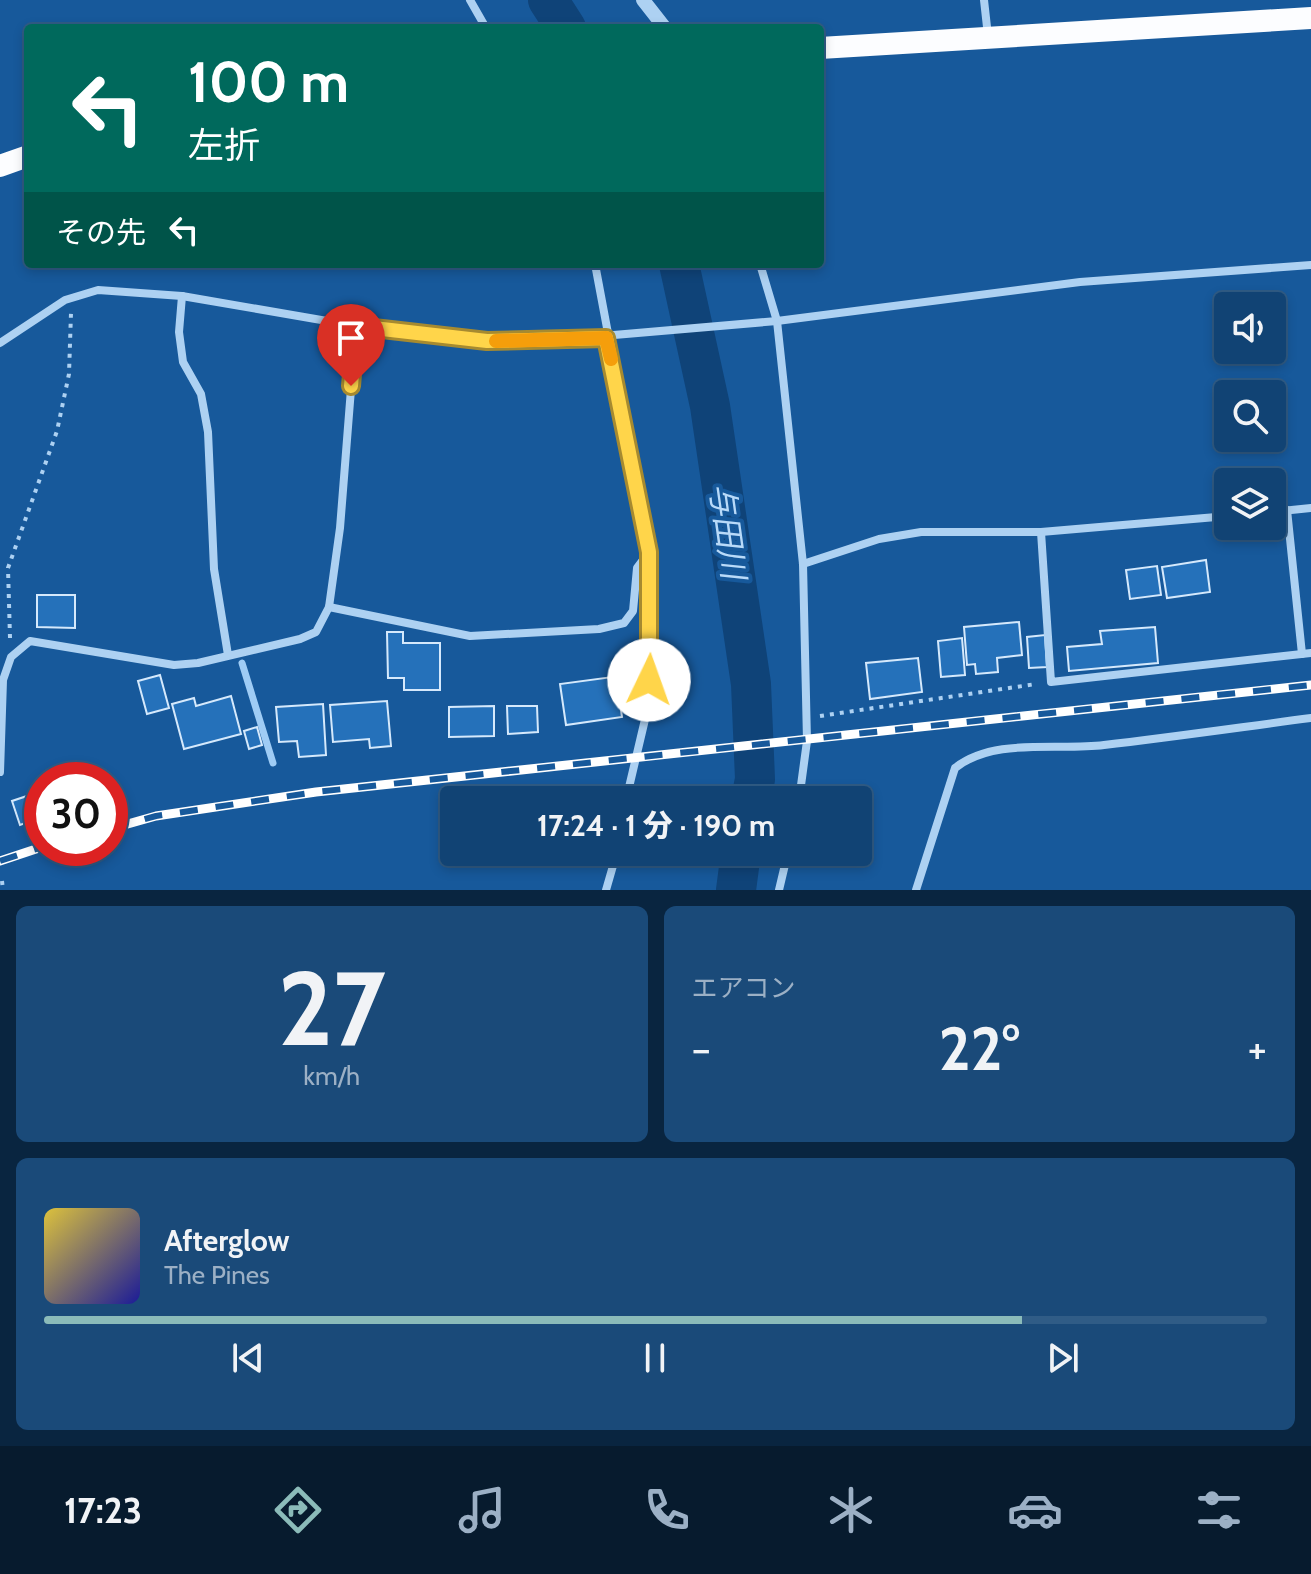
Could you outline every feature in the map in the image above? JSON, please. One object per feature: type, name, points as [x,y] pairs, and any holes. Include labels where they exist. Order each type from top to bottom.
[{"type":"highway","points":[[824,48],[1311,18]]},
{"type":"highway","points":[[0,166],[24,157]]},
{"type":"street","points":[[470,0],[484,24]]},
{"type":"street","points":[[643,0],[662,24]]},
{"type":"street","points":[[984,0],[988,36]]},
{"type":"street","points":[[0,343],[65,300],[98,290],[182,296],[356,326],[487,341],[606,338],[777,321],[1080,282],[1311,265]]},
{"type":"street","points":[[596,268],[606,338],[649,552],[651,649],[647,711],[629,786]]},
{"type":"street","points":[[761,268],[777,321],[803,564],[805,718],[802,786]]},
{"type":"street","points":[[182,296],[179,332],[183,362],[201,394],[208,432],[214,569],[228,655]]},
{"type":"street","points":[[0,772],[3,680],[11,657],[30,641],[174,665],[300,639],[316,632],[329,607],[340,528],[356,326]]},
{"type":"street","points":[[1041,532],[1051,682],[1307,654],[1287,510],[1311,508]]},
{"type":"street","points":[[803,564],[879,539],[921,532],[1041,532],[1214,517]]},
{"type":"street","points":[[329,607],[470,636],[599,629],[624,623],[633,611],[637,568],[649,552]]},
{"type":"street","points":[[916,890],[955,768],[970,756],[1015,749],[1099,746],[1311,718]]},
{"type":"street","points":[[606,890],[613,866]]},
{"type":"street","points":[[779,890],[785,866]]},
{"type":"path","points":[[11,657],[8,568],[57,431],[69,374],[72,317],[65,300]]},
{"type":"path","points":[[805,718],[1051,682]]},
{"type":"path","points":[[2,881],[3,890]]},
{"type":"building","points":[[1206,560],[1210,592],[1167,598],[1162,567]]},
{"type":"building","points":[[1157,566],[1161,595],[1130,599],[1126,570]]},
{"type":"building","points":[[37,595],[75,595],[75,628],[37,627]]},
{"type":"building","points":[[1019,622],[1022,655],[997,658],[998,672],[976,674],[975,664],[967,665],[964,627]]},
{"type":"building","points":[[1155,627],[1158,663],[1069,671],[1067,647],[1102,644],[1100,631]]},
{"type":"building","points":[[387,632],[403,632],[403,643],[440,643],[440,690],[404,690],[404,678],[388,678]]},
{"type":"building","points":[[1045,635],[1047,667],[1029,668],[1027,637]]},
{"type":"building","points":[[962,638],[965,675],[941,677],[938,641]]},
{"type":"building","points":[[918,658],[922,692],[870,699],[866,663]]},
{"type":"building","points":[[160,675],[169,708],[147,714],[138,681]]},
{"type":"building","points":[[627,675],[632,708],[621,710],[622,717],[566,725],[560,684]]},
{"type":"building","points":[[231,696],[241,734],[184,749],[172,704],[194,698],[196,706]]},
{"type":"building","points":[[387,701],[391,746],[370,748],[369,739],[333,742],[330,705]]},
{"type":"building","points":[[323,704],[326,755],[299,757],[297,741],[279,742],[276,707]]},
{"type":"building","points":[[494,706],[494,736],[449,737],[449,707]]},
{"type":"building","points":[[507,706],[537,706],[538,732],[508,734]]},
{"type":"building","points":[[257,727],[262,745],[249,749],[244,731]]},
{"type":"building","points":[[24,797],[24,824],[20,825],[12,801]]},
{"type":"waterway","name":"与田川","points":[[548,0],[563,24]]},
{"type":"waterway","name":"与田川","points":[[680,268],[710,406],[751,684],[754,786]]},
{"type":"waterway","points":[[242,663],[273,763]]},
{"type":"waterway","name":"与田川","points":[[736,890],[739,866]]},
{"type":"railway","points":[[128,824],[156,816],[316,792],[1311,685]]},
{"type":"railway","points":[[0,861],[24,853]]},
{"type":"slow traffic","points":[[496,341],[606,338],[611,359]]},
{"type":"route","points":[[351,386],[356,326],[487,341],[606,338],[649,552],[649,680]]}]
